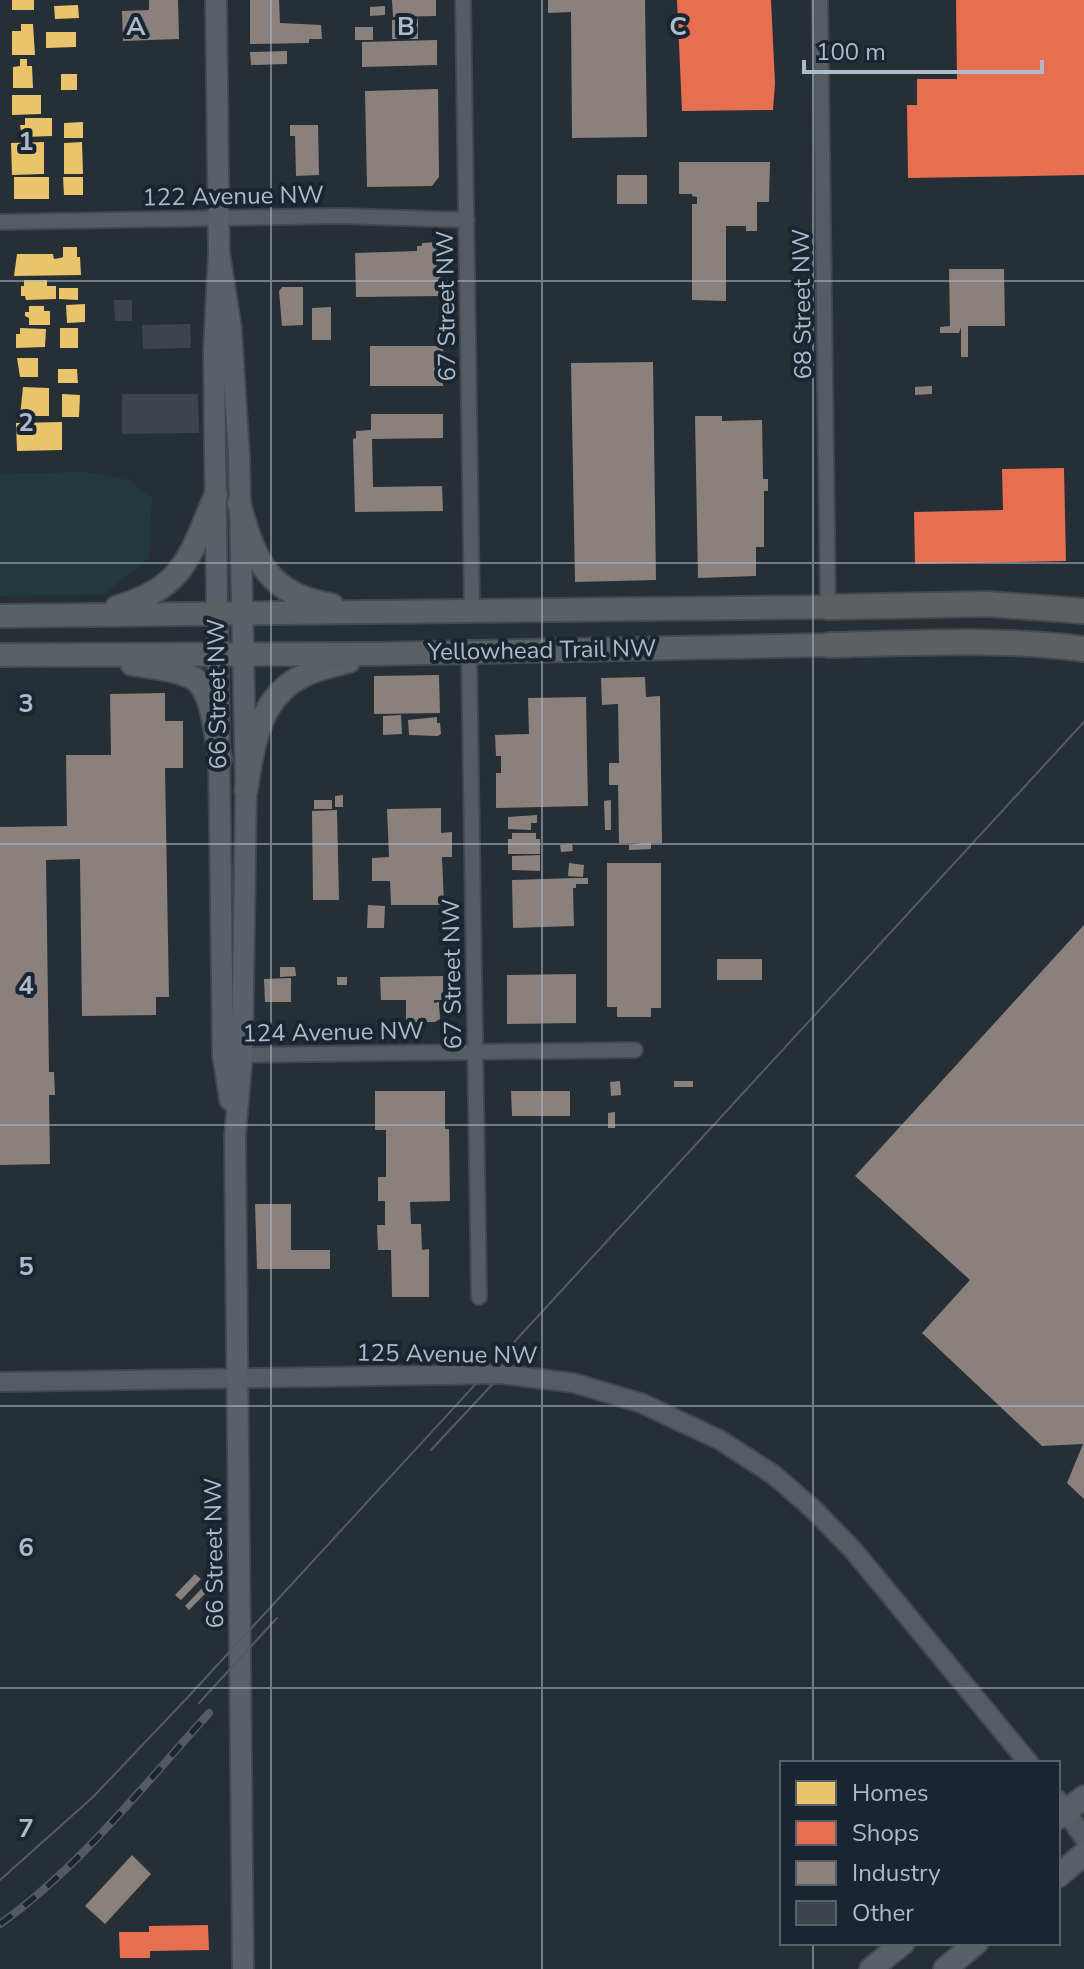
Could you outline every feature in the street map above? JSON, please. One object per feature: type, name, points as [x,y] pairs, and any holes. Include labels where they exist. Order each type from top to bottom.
[{"type":"highway","points":[[89,615],[144,600],[171,580],[189,558],[216,495]]},
{"type":"highway","points":[[239,503],[251,547],[259,562],[278,582],[308,600],[376,611]]},
{"type":"highway","name":"Yellowhead Trail NW","points":[[0,616],[987,604],[1084,611]]},
{"type":"highway","name":"Yellowhead Trail NW","points":[[0,655],[374,654],[984,643],[1084,649]]},
{"type":"highway","points":[[71,654],[169,671],[195,679],[207,695],[220,759]]},
{"type":"highway","points":[[246,790],[256,732],[268,707],[284,688],[306,674],[374,654]]},
{"type":"main road","name":"66 Street NW","points":[[216,0],[219,252],[214,351],[218,653],[235,1136],[243,1969]]},
{"type":"main road","name":"66 Street NW","points":[[219,252],[231,329],[246,790],[232,1055]]},
{"type":"main road","points":[[1061,1810],[1084,1797]]},
{"type":"main road","points":[[1060,1874],[1084,1854]]},
{"type":"main road","points":[[871,1969],[901,1945]]},
{"type":"main road","points":[[945,1969],[974,1945]]},
{"type":"street","name":"67 Street NW","points":[[463,0],[472,611]]},
{"type":"street","name":"68 Street NW","points":[[820,0],[828,607]]},
{"type":"street","name":"122 Avenue NW","points":[[0,222],[340,216],[467,220]]},
{"type":"street","name":"67 Street NW","points":[[469,651],[479,1297]]},
{"type":"street","name":"124 Avenue NW","points":[[232,1055],[635,1050]]},
{"type":"street","name":"125 Avenue NW","points":[[0,1382],[472,1373],[574,1383],[641,1403],[699,1429],[774,1475],[813,1509],[875,1576],[1027,1761]]},
{"type":"street","points":[[1061,1810],[1084,1838]]},
{"type":"green space","points":[[86,472],[129,480],[152,498],[149,558],[104,594],[0,596],[0,474]]},
{"type":"building: Homes","points":[[12,0],[34,0],[34,10],[12,10]]},
{"type":"building: Homes","points":[[78,5],[79,18],[55,19],[54,6]]},
{"type":"building: Homes","points":[[21,24],[33,24],[35,55],[12,55],[12,31],[21,31]]},
{"type":"building: Homes","points":[[46,32],[76,32],[76,47],[46,48]]},
{"type":"building: Homes","points":[[20,59],[27,59],[27,66],[32,66],[33,88],[13,88],[13,67],[20,66]]},
{"type":"building: Homes","points":[[61,74],[77,74],[77,90],[61,90]]},
{"type":"building: Homes","points":[[12,95],[41,95],[41,114],[12,115]]},
{"type":"building: Homes","points":[[25,118],[52,118],[52,136],[26,137],[26,131],[21,131],[20,125],[25,125]]},
{"type":"building: Homes","points":[[83,122],[83,138],[64,138],[64,123]]},
{"type":"building: Homes","points":[[44,142],[44,174],[12,175],[11,143]]},
{"type":"building: Homes","points":[[82,142],[83,174],[64,174],[64,143]]},
{"type":"building: Homes","points":[[14,177],[49,177],[49,199],[14,199]]},
{"type":"building: Homes","points":[[63,177],[83,177],[83,195],[64,195]]},
{"type":"building: Homes","points":[[63,247],[77,247],[81,275],[14,276],[17,254],[53,254],[54,259],[63,257]]},
{"type":"building: Homes","points":[[24,280],[47,280],[47,286],[56,286],[56,299],[26,300],[25,296],[21,296]]},
{"type":"building: Homes","points":[[59,288],[78,288],[78,300],[59,299]]},
{"type":"building: Homes","points":[[85,304],[85,322],[67,323],[66,305]]},
{"type":"building: Homes","points":[[29,306],[44,306],[44,311],[50,311],[50,325],[29,325],[25,312],[29,312]]},
{"type":"building: Homes","points":[[20,328],[46,329],[45,347],[16,348],[16,334],[20,334]]},
{"type":"building: Homes","points":[[60,328],[78,328],[78,348],[60,348]]},
{"type":"building: Homes","points":[[17,358],[38,358],[38,377],[20,377]]},
{"type":"building: Homes","points":[[58,369],[77,369],[78,383],[58,383]]},
{"type":"building: Homes","points":[[23,387],[49,388],[49,416],[20,416]]},
{"type":"building: Homes","points":[[62,394],[80,395],[79,417],[62,417]]},
{"type":"building: Homes","points":[[62,422],[62,450],[17,451],[16,423]]},
{"type":"building: Shops","points":[[677,0],[771,0],[775,83],[773,110],[682,111]]},
{"type":"building: Shops","points":[[956,0],[1084,0],[1084,175],[908,178],[907,105],[917,105],[917,79],[957,79]]},
{"type":"building: Shops","points":[[1064,468],[1066,561],[915,564],[914,512],[1003,510],[1002,469]]},
{"type":"building: Shops","points":[[208,1925],[209,1950],[150,1951],[150,1958],[120,1958],[119,1932],[149,1932],[149,1926]]},
{"type":"building: Industry","points":[[149,0],[178,0],[179,39],[123,41],[122,11],[149,10]]},
{"type":"building: Industry","points":[[250,0],[279,0],[280,23],[321,25],[322,39],[309,39],[309,43],[250,44]]},
{"type":"building: Industry","points":[[392,0],[436,0],[436,16],[393,17]]},
{"type":"building: Industry","points":[[548,0],[645,0],[647,137],[572,138],[571,12],[548,13]]},
{"type":"building: Industry","points":[[385,6],[385,15],[370,16],[370,7]]},
{"type":"building: Industry","points":[[418,19],[418,39],[392,39],[392,20]]},
{"type":"building: Industry","points":[[355,27],[373,27],[373,40],[355,40]]},
{"type":"building: Industry","points":[[437,40],[437,65],[362,67],[362,42]]},
{"type":"building: Industry","points":[[287,51],[287,64],[251,65],[250,52]]},
{"type":"building: Industry","points":[[438,89],[439,177],[432,186],[367,187],[365,91]]},
{"type":"building: Industry","points":[[290,125],[318,125],[319,175],[296,176],[295,136],[290,136]]},
{"type":"building: Industry","points":[[679,162],[770,162],[769,202],[757,202],[757,231],[746,231],[746,226],[726,226],[726,301],[692,300],[692,204],[697,204],[697,197],[679,194]]},
{"type":"building: Industry","points":[[617,175],[647,175],[647,204],[617,204]]},
{"type":"building: Industry","points":[[440,242],[441,296],[356,297],[355,253],[417,251],[417,246],[422,246],[422,243]]},
{"type":"building: Industry","points":[[949,269],[1004,269],[1005,326],[968,326],[968,357],[961,357],[961,327],[959,333],[940,333],[940,327],[950,326]]},
{"type":"building: Industry","points":[[282,287],[303,287],[303,325],[282,326],[279,291]]},
{"type":"building: Industry","points":[[331,307],[331,340],[312,340],[312,308]]},
{"type":"building: Industry","points":[[370,346],[443,346],[443,386],[370,386]]},
{"type":"building: Industry","points":[[653,362],[656,580],[575,582],[571,363]]},
{"type":"building: Industry","points":[[932,386],[932,394],[915,395],[915,387]]},
{"type":"building: Industry","points":[[371,414],[443,414],[443,438],[372,439],[373,487],[442,486],[443,511],[355,512],[353,439],[356,438],[356,431],[371,430]]},
{"type":"building: Industry","points":[[695,416],[722,416],[722,421],[762,420],[763,479],[768,479],[768,491],[764,491],[764,547],[756,547],[756,576],[698,578]]},
{"type":"building: Industry","points":[[439,675],[440,713],[374,714],[374,676]]},
{"type":"building: Industry","points":[[645,677],[646,697],[660,696],[662,843],[651,843],[651,849],[629,850],[629,845],[642,843],[619,843],[618,785],[609,785],[609,763],[619,763],[618,704],[602,705],[601,678]]},
{"type":"building: Industry","points":[[165,693],[165,721],[183,721],[183,768],[165,768],[169,997],[156,997],[156,1015],[82,1016],[80,859],[46,860],[49,1072],[54,1072],[55,1095],[49,1095],[50,1164],[0,1165],[0,827],[67,826],[66,755],[111,755],[110,694]]},
{"type":"building: Industry","points":[[586,697],[588,806],[496,808],[496,773],[501,773],[501,756],[496,756],[495,735],[529,734],[528,698]]},
{"type":"building: Industry","points":[[401,715],[402,734],[383,735],[383,716]]},
{"type":"building: Industry","points":[[437,717],[441,734],[438,736],[409,735],[408,720]]},
{"type":"building: Industry","points":[[343,795],[343,807],[335,807],[335,796]]},
{"type":"building: Industry","points":[[314,800],[332,800],[332,809],[314,809]]},
{"type":"building: Industry","points":[[611,800],[611,830],[605,830],[604,801]]},
{"type":"building: Industry","points":[[441,808],[441,833],[452,832],[452,857],[442,857],[444,905],[391,905],[390,881],[372,881],[372,858],[389,857],[387,809]]},
{"type":"building: Industry","points":[[337,810],[339,900],[313,900],[312,811]]},
{"type":"building: Industry","points":[[537,815],[537,823],[531,823],[531,830],[508,829],[508,817]]},
{"type":"building: Industry","points":[[512,833],[536,833],[536,839],[540,839],[540,854],[508,854],[508,839],[512,839]]},
{"type":"building: Industry","points":[[572,844],[573,851],[561,852],[560,845]]},
{"type":"building: Industry","points":[[540,855],[540,871],[512,870],[512,856]]},
{"type":"building: Industry","points":[[569,863],[584,865],[583,877],[568,876]]},
{"type":"building: Industry","points":[[607,863],[661,863],[661,1008],[651,1008],[651,1017],[617,1017],[617,1007],[607,1007]]},
{"type":"building: Industry","points":[[588,878],[588,884],[576,884],[573,888],[574,926],[513,928],[512,880]]},
{"type":"building: Industry","points":[[368,905],[385,906],[384,928],[367,928]]},
{"type":"building: Industry","points":[[1084,925],[1084,1499],[1067,1483],[1083,1444],[1042,1446],[922,1333],[970,1280],[855,1176]]},
{"type":"building: Industry","points":[[717,959],[762,959],[762,980],[717,980]]},
{"type":"building: Industry","points":[[280,967],[295,967],[296,976],[280,977]]},
{"type":"building: Industry","points":[[576,974],[576,1023],[507,1024],[507,975]]},
{"type":"building: Industry","points":[[443,976],[443,1000],[434,1000],[434,1003],[439,1002],[440,1019],[435,1022],[406,1022],[406,1000],[381,1000],[380,977]]},
{"type":"building: Industry","points":[[337,977],[347,977],[347,985],[337,985]]},
{"type":"building: Industry","points":[[291,978],[291,1002],[265,1002],[264,979]]},
{"type":"building: Industry","points":[[620,1081],[621,1095],[611,1096],[610,1082]]},
{"type":"building: Industry","points":[[674,1081],[693,1081],[693,1087],[674,1087]]},
{"type":"building: Industry","points":[[375,1091],[445,1091],[450,1201],[410,1202],[411,1224],[421,1224],[422,1250],[429,1249],[429,1297],[392,1297],[391,1250],[378,1250],[377,1225],[385,1225],[385,1201],[378,1201],[378,1177],[386,1177],[386,1130],[375,1130]]},
{"type":"building: Industry","points":[[511,1091],[570,1091],[570,1116],[512,1116]]},
{"type":"building: Industry","points":[[615,1112],[615,1128],[608,1128],[608,1113]]},
{"type":"building: Industry","points":[[255,1204],[291,1204],[291,1250],[330,1250],[330,1269],[257,1269]]},
{"type":"building: Industry","points":[[195,1574],[201,1579],[181,1600],[175,1595]]},
{"type":"building: Industry","points":[[205,1585],[210,1589],[189,1610],[185,1606]]},
{"type":"building: Industry","points":[[132,1855],[151,1874],[105,1924],[85,1906]]},
{"type":"building: Other","points":[[114,300],[132,300],[132,321],[115,321]]},
{"type":"building: Other","points":[[190,324],[191,348],[143,349],[142,325]]},
{"type":"building: Other","points":[[122,394],[198,394],[199,433],[122,434]]},
{"type":"tram line","points":[[0,1880],[93,1797],[188,1697],[1084,722]]},
{"type":"tram line","points":[[431,1450],[502,1374]]},
{"type":"tram line","points":[[199,1703],[277,1618]]},
{"type":"railway","points":[[0,1924],[29,1902],[84,1851],[209,1713]]}]
